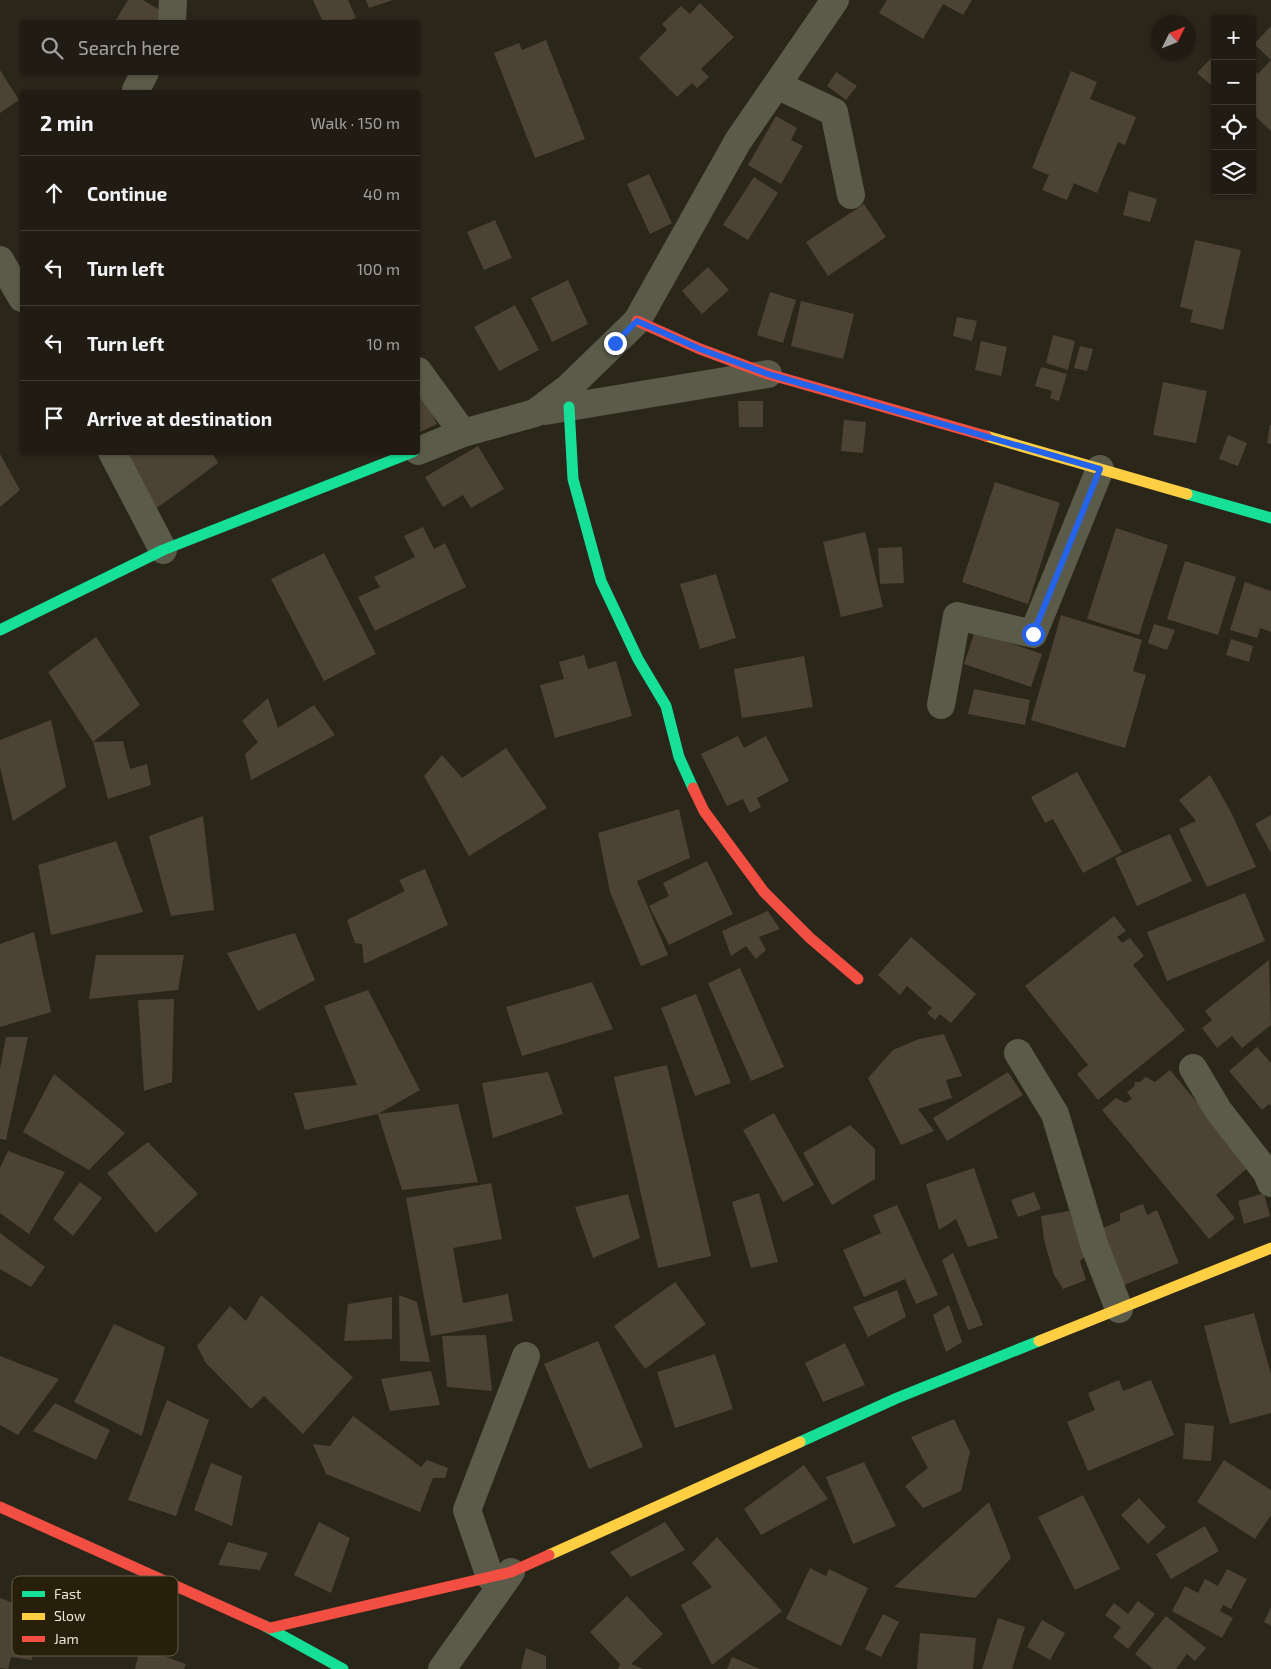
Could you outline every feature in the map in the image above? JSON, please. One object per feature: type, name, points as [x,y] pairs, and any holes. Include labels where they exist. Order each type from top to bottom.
[{"type":"street","points":[[172,20],[174,0]]},
{"type":"street","points":[[535,413],[568,388],[637,321],[738,141],[835,0]]},
{"type":"street","points":[[136,90],[144,75]]},
{"type":"street","points":[[777,85],[834,112],[850,195]]},
{"type":"street","points":[[0,260],[20,295]]},
{"type":"street","points":[[637,321],[700,349],[768,374],[1271,518]]},
{"type":"street","points":[[420,374],[463,433]]},
{"type":"street","points":[[420,450],[463,433],[535,413],[768,374]]},
{"type":"street","points":[[569,407],[572,479],[601,581],[638,659],[666,706],[679,757],[704,811],[764,892],[810,938],[858,979]]},
{"type":"street","points":[[114,455],[163,550]]},
{"type":"street","points":[[0,630],[163,550],[405,455]]},
{"type":"street","points":[[941,705],[958,616],[1033,634],[1100,469]]},
{"type":"street","points":[[1018,1053],[1055,1114],[1095,1247],[1119,1309]]},
{"type":"street","points":[[1192,1068],[1218,1110],[1267,1173],[1271,1183]]},
{"type":"street","points":[[270,1628],[500,1574],[897,1398],[1271,1248]]},
{"type":"street","points":[[500,1574],[467,1510],[526,1356]]},
{"type":"street","points":[[0,1506],[155,1576]]},
{"type":"street","points":[[442,1669],[500,1574]]},
{"type":"street","points":[[178,1586],[270,1628],[343,1669]]},
{"type":"building","points":[[128,0],[143,0],[163,12],[158,20],[116,20]]},
{"type":"building","points":[[313,0],[348,0],[356,18],[351,20],[322,20]]},
{"type":"building","points":[[366,0],[393,0],[369,8]]},
{"type":"building","points":[[887,0],[972,0],[963,15],[943,4],[923,39],[879,13]]},
{"type":"building","points":[[700,3],[734,37],[701,69],[709,77],[697,88],[692,83],[677,97],[639,58],[667,30],[662,24],[681,6],[690,14]]},
{"type":"building","points":[[1271,26],[1271,60],[1256,46],[1256,42]]},
{"type":"building","points":[[546,40],[585,139],[535,158],[494,53],[519,43],[522,50]]},
{"type":"building","points":[[1211,58],[1211,85],[1197,73]]},
{"type":"building","points":[[1271,60],[1271,131],[1256,117],[1256,72],[1258,74]]},
{"type":"building","points":[[0,70],[19,100],[0,113]]},
{"type":"building","points":[[1071,71],[1097,82],[1090,99],[1136,117],[1125,145],[1118,142],[1097,193],[1074,183],[1067,200],[1042,190],[1049,175],[1032,168]]},
{"type":"building","points":[[836,72],[857,86],[846,100],[827,86]]},
{"type":"building","points":[[776,116],[797,128],[791,140],[803,146],[781,184],[748,165]]},
{"type":"building","points":[[649,174],[672,223],[650,234],[627,184]]},
{"type":"building","points":[[754,177],[778,193],[748,240],[723,225]]},
{"type":"building","points":[[1129,191],[1157,199],[1150,222],[1123,215]]},
{"type":"building","points":[[864,204],[886,237],[828,276],[806,242]]},
{"type":"building","points":[[495,220],[512,258],[484,270],[467,232]]},
{"type":"building","points":[[1195,240],[1241,250],[1223,330],[1190,322],[1193,310],[1180,307]]},
{"type":"building","points":[[708,267],[729,290],[702,314],[682,291]]},
{"type":"building","points":[[568,280],[588,324],[552,342],[531,298]]},
{"type":"building","points":[[770,292],[796,300],[783,343],[757,335]]},
{"type":"building","points":[[801,301],[854,314],[843,359],[791,346]]},
{"type":"building","points":[[515,305],[539,350],[499,371],[474,327]]},
{"type":"building","points":[[957,317],[977,321],[972,341],[953,336]]},
{"type":"building","points":[[1053,335],[1075,341],[1068,370],[1046,363]]},
{"type":"building","points":[[981,341],[1007,347],[1001,376],[975,370]]},
{"type":"building","points":[[1080,346],[1093,349],[1087,371],[1074,368]]},
{"type":"building","points":[[1041,367],[1067,374],[1059,401],[1050,398],[1052,391],[1035,386]]},
{"type":"building","points":[[1163,382],[1207,391],[1196,443],[1153,435]]},
{"type":"building","points":[[420,387],[437,424],[420,432]]},
{"type":"building","points":[[738,401],[763,401],[763,427],[739,427]]},
{"type":"building","points":[[844,420],[866,422],[863,453],[841,451]]},
{"type":"building","points":[[1271,425],[1271,444],[1267,443]]},
{"type":"building","points":[[1228,435],[1247,443],[1238,466],[1219,459]]},
{"type":"building","points":[[478,446],[504,489],[471,508],[463,495],[443,507],[425,477]]},
{"type":"building","points":[[0,454],[20,490],[0,507]]},
{"type":"building","points":[[127,455],[214,455],[218,463],[157,508]]},
{"type":"building","points":[[995,482],[1060,503],[1028,604],[962,582]]},
{"type":"building","points":[[423,527],[434,549],[445,543],[466,587],[375,631],[358,597],[380,587],[374,577],[415,557],[404,536]]},
{"type":"building","points":[[1116,528],[1168,545],[1139,635],[1087,619]]},
{"type":"building","points":[[865,532],[883,607],[841,617],[823,542]]},
{"type":"building","points":[[902,547],[904,583],[880,584],[878,548]]},
{"type":"building","points":[[324,553],[376,654],[324,681],[271,579]]},
{"type":"building","points":[[1185,561],[1236,577],[1218,635],[1167,619]]},
{"type":"building","points":[[716,574],[736,638],[700,649],[680,584]]},
{"type":"building","points":[[1245,582],[1271,591],[1271,632],[1260,628],[1257,638],[1230,630]]},
{"type":"building","points":[[1061,615],[1142,640],[1133,671],[1146,675],[1125,748],[1031,720]]},
{"type":"building","points":[[1154,624],[1175,630],[1167,650],[1148,643]]},
{"type":"building","points":[[975,631],[1042,654],[1031,687],[964,664]]},
{"type":"building","points":[[96,637],[140,705],[93,742],[48,672]]},
{"type":"building","points":[[1231,639],[1253,646],[1249,662],[1226,655]]},
{"type":"building","points":[[584,655],[588,669],[616,661],[632,716],[555,738],[540,685],[564,679],[559,662]]},
{"type":"building","points":[[804,656],[813,707],[742,718],[734,669]]},
{"type":"building","points":[[974,689],[1030,700],[1025,725],[968,714]]},
{"type":"building","points":[[268,698],[278,728],[314,705],[335,735],[251,780],[245,754],[258,742],[242,721]]},
{"type":"building","points":[[51,720],[66,787],[13,821],[0,767],[0,740]]},
{"type":"building","points":[[738,736],[744,748],[766,736],[789,781],[757,798],[761,807],[750,813],[743,799],[727,806],[701,754]]},
{"type":"building","points":[[123,741],[130,769],[147,764],[151,785],[108,799],[93,742]]},
{"type":"building","points":[[506,748],[547,808],[469,856],[424,776],[442,755],[462,778]]},
{"type":"building","points":[[1077,772],[1122,852],[1083,873],[1053,819],[1045,823],[1031,797]]},
{"type":"building","points":[[1210,775],[1232,814],[1256,867],[1207,887],[1179,829],[1196,821],[1179,800]]},
{"type":"building","points":[[679,809],[690,858],[637,881],[668,955],[641,966],[610,892],[598,833]]},
{"type":"building","points":[[1271,815],[1271,853],[1255,824]]},
{"type":"building","points":[[203,816],[214,910],[171,916],[149,836]]},
{"type":"building","points":[[1170,834],[1192,881],[1137,906],[1115,858]]},
{"type":"building","points":[[116,841],[143,912],[51,935],[38,865]]},
{"type":"building","points":[[707,861],[733,914],[669,945],[649,906],[669,896],[663,883]]},
{"type":"building","points":[[425,869],[448,925],[364,964],[362,944],[355,943],[347,920],[405,891],[399,880]]},
{"type":"building","points":[[1245,893],[1265,941],[1167,981],[1147,932]]},
{"type":"building","points":[[768,911],[780,929],[759,937],[766,950],[756,959],[746,946],[731,956],[722,931]]},
{"type":"building","points":[[1114,916],[1126,931],[1117,937],[1122,943],[1130,938],[1144,956],[1133,965],[1185,1030],[1098,1100],[1077,1074],[1088,1065],[1025,986]]},
{"type":"building","points":[[34,932],[51,1012],[0,1027],[0,944]]},
{"type":"building","points":[[295,933],[315,980],[258,1011],[227,953]]},
{"type":"building","points":[[911,937],[976,994],[951,1023],[940,1014],[935,1020],[927,1013],[932,1008],[907,986],[900,995],[878,975]]},
{"type":"building","points":[[96,955],[184,955],[178,990],[89,999]]},
{"type":"building","points":[[1269,960],[1271,1025],[1242,1048],[1232,1036],[1217,1048],[1202,1028],[1212,1020],[1205,1011]]},
{"type":"building","points":[[740,968],[784,1067],[751,1081],[708,983]]},
{"type":"building","points":[[592,982],[613,1029],[522,1056],[506,1007]]},
{"type":"building","points":[[368,990],[420,1090],[378,1114],[305,1130],[294,1093],[357,1085],[324,1006]]},
{"type":"building","points":[[696,994],[731,1083],[695,1096],[661,1008]]},
{"type":"building","points":[[174,999],[172,1082],[144,1091],[138,1000]]},
{"type":"building","points":[[944,1034],[962,1076],[946,1080],[952,1098],[918,1109],[934,1131],[901,1145],[868,1078],[893,1050],[919,1039]]},
{"type":"building","points":[[6,1037],[28,1037],[6,1140],[0,1139],[0,1069]]},
{"type":"building","points":[[1257,1047],[1271,1063],[1271,1106],[1269,1104],[1262,1110],[1229,1071]]},
{"type":"building","points":[[667,1065],[711,1256],[658,1268],[614,1077]]},
{"type":"building","points":[[1170,1070],[1250,1166],[1216,1195],[1235,1218],[1209,1239],[1102,1110],[1116,1098],[1125,1103],[1132,1099],[1127,1092],[1134,1087],[1135,1082],[1140,1082],[1146,1077],[1155,1082]]},
{"type":"building","points":[[548,1072],[563,1114],[493,1138],[482,1083]]},
{"type":"building","points":[[1008,1072],[1023,1095],[947,1141],[933,1118]]},
{"type":"building","points":[[54,1074],[125,1133],[89,1170],[23,1132]]},
{"type":"building","points":[[458,1104],[478,1182],[402,1190],[378,1114]]},
{"type":"building","points":[[774,1113],[814,1185],[783,1202],[743,1130]]},
{"type":"building","points":[[850,1125],[875,1149],[875,1179],[832,1205],[803,1153]]},
{"type":"building","points":[[148,1142],[198,1194],[156,1233],[107,1173]]},
{"type":"building","points":[[8,1151],[65,1172],[29,1234],[0,1213],[0,1168]]},
{"type":"building","points":[[974,1168],[998,1238],[968,1247],[956,1219],[939,1230],[926,1184]]},
{"type":"building","points":[[80,1182],[102,1198],[73,1236],[53,1219]]},
{"type":"building","points":[[491,1183],[502,1239],[453,1248],[463,1303],[508,1294],[513,1321],[431,1336],[406,1198]]},
{"type":"building","points":[[1034,1192],[1041,1209],[1018,1217],[1011,1200]]},
{"type":"building","points":[[759,1193],[778,1262],[751,1268],[732,1202]]},
{"type":"building","points":[[1264,1193],[1270,1216],[1244,1224],[1238,1201]]},
{"type":"building","points":[[628,1194],[640,1238],[593,1258],[575,1207]]},
{"type":"building","points":[[1143,1204],[1147,1215],[1157,1210],[1179,1263],[1124,1285],[1100,1229],[1120,1221],[1120,1213]]},
{"type":"building","points":[[897,1205],[938,1295],[916,1304],[905,1279],[864,1297],[843,1250],[881,1233],[873,1215]]},
{"type":"building","points":[[1069,1211],[1086,1256],[1080,1261],[1086,1280],[1063,1289],[1054,1275],[1044,1240],[1041,1216]]},
{"type":"building","points":[[0,1233],[45,1267],[31,1287],[0,1269]]},
{"type":"building","points":[[953,1253],[983,1325],[968,1330],[942,1260]]},
{"type":"building","points":[[675,1282],[706,1324],[645,1369],[614,1326]]},
{"type":"building","points":[[897,1290],[906,1317],[868,1337],[853,1307]]},
{"type":"building","points":[[261,1295],[353,1377],[303,1434],[264,1396],[251,1409],[206,1363],[197,1346],[230,1306],[246,1321]]},
{"type":"building","points":[[399,1295],[417,1302],[430,1362],[400,1361]]},
{"type":"building","points":[[392,1297],[392,1339],[344,1341],[348,1304]]},
{"type":"building","points":[[949,1305],[962,1342],[946,1352],[933,1315]]},
{"type":"building","points":[[1254,1313],[1271,1374],[1271,1413],[1230,1424],[1204,1326]]},
{"type":"building","points":[[114,1324],[165,1347],[142,1436],[74,1402]]},
{"type":"building","points":[[486,1335],[492,1391],[447,1387],[442,1336]]},
{"type":"building","points":[[598,1341],[643,1447],[589,1469],[544,1364]]},
{"type":"building","points":[[845,1343],[865,1385],[823,1402],[805,1363]]},
{"type":"building","points":[[715,1354],[733,1409],[675,1428],[657,1372]]},
{"type":"building","points":[[0,1356],[59,1379],[18,1435],[0,1425]]},
{"type":"building","points":[[431,1371],[440,1405],[390,1411],[381,1379]]},
{"type":"building","points":[[1119,1380],[1123,1391],[1151,1380],[1174,1435],[1088,1471],[1067,1422],[1095,1410],[1088,1393]]},
{"type":"building","points":[[167,1400],[209,1420],[176,1516],[128,1500]]},
{"type":"building","points":[[55,1403],[110,1430],[96,1460],[33,1431]]},
{"type":"building","points":[[353,1416],[421,1467],[427,1460],[448,1468],[445,1478],[433,1478],[420,1512],[326,1474],[313,1444],[330,1446]]},
{"type":"building","points":[[954,1419],[970,1452],[961,1491],[923,1508],[905,1486],[928,1468],[911,1437]]},
{"type":"building","points":[[1185,1423],[1214,1426],[1211,1461],[1183,1459]]},
{"type":"building","points":[[1224,1460],[1271,1490],[1271,1515],[1255,1539],[1197,1502]]},
{"type":"building","points":[[864,1462],[896,1526],[853,1544],[826,1477]]},
{"type":"building","points":[[211,1463],[242,1476],[232,1526],[194,1510]]},
{"type":"building","points":[[804,1465],[828,1499],[761,1535],[744,1509]]},
{"type":"building","points":[[1083,1495],[1120,1569],[1075,1590],[1038,1517]]},
{"type":"building","points":[[1139,1498],[1166,1527],[1148,1544],[1121,1515]]},
{"type":"building","points":[[989,1502],[1011,1558],[975,1598],[894,1587]]},
{"type":"building","points":[[319,1522],[350,1538],[331,1593],[294,1575]]},
{"type":"building","points":[[665,1522],[685,1550],[631,1577],[610,1552]]},
{"type":"building","points":[[1205,1526],[1219,1551],[1171,1579],[1156,1554]]},
{"type":"building","points":[[717,1537],[782,1611],[712,1665],[681,1605],[712,1587],[692,1563]]},
{"type":"building","points":[[228,1542],[268,1553],[260,1570],[218,1565]]},
{"type":"building","points":[[810,1568],[826,1576],[829,1569],[868,1588],[841,1646],[786,1619]]},
{"type":"building","points":[[1227,1569],[1247,1579],[1231,1609],[1223,1605],[1220,1611],[1233,1618],[1222,1638],[1172,1611],[1185,1586],[1198,1593],[1205,1579],[1218,1586]]},
{"type":"building","points":[[627,1596],[663,1634],[631,1664],[643,1669],[618,1669],[620,1664],[590,1632]]},
{"type":"building","points":[[0,1598],[12,1602],[12,1656],[32,1656],[32,1660],[11,1657],[8,1669],[0,1668]]},
{"type":"building","points":[[1138,1601],[1155,1614],[1128,1649],[1113,1637],[1121,1627],[1105,1615],[1114,1603],[1128,1614]]},
{"type":"building","points":[[1271,1607],[1271,1626],[1264,1622]]},
{"type":"building","points":[[883,1614],[899,1622],[881,1657],[865,1649]]},
{"type":"building","points":[[1166,1616],[1206,1648],[1195,1661],[1187,1654],[1176,1669],[1153,1669],[1135,1654]]},
{"type":"building","points":[[998,1618],[1025,1627],[1012,1669],[982,1669]]},
{"type":"building","points":[[1042,1620],[1065,1633],[1050,1660],[1027,1647]]},
{"type":"building","points":[[920,1633],[976,1638],[973,1669],[917,1669]]},
{"type":"building","points":[[526,1648],[546,1656],[546,1669],[521,1669]]},
{"type":"building","points":[[138,1656],[163,1656],[186,1664],[184,1669],[135,1669]]},
{"type":"building","points":[[732,1657],[760,1669],[727,1669]]},
{"type":"traffic: fast","points":[[569,407],[573,479],[601,581],[638,659],[666,706],[679,757],[693,788]]},
{"type":"traffic: fast","points":[[0,630],[163,550],[405,455]]},
{"type":"traffic: fast","points":[[1187,494],[1271,518]]},
{"type":"traffic: fast","points":[[800,1442],[897,1398],[1039,1341]]},
{"type":"traffic: fast","points":[[265,1626],[343,1669]]},
{"type":"traffic: slow","points":[[986,436],[1187,494]]},
{"type":"traffic: slow","points":[[1039,1341],[1271,1248]]},
{"type":"traffic: slow","points":[[549,1555],[800,1442]]},
{"type":"traffic: jam","points":[[637,321],[700,349],[768,374],[986,436]]},
{"type":"traffic: jam","points":[[693,788],[704,811],[764,892],[810,938],[858,979]]},
{"type":"traffic: jam","points":[[0,1507],[154,1576]]},
{"type":"traffic: jam","points":[[270,1628],[511,1572],[549,1555]]},
{"type":"traffic: jam","points":[[178,1587],[265,1626]]},
{"type":"route","points":[[615,343],[637,321],[700,349],[768,374],[1100,469],[1033,634]]}]
